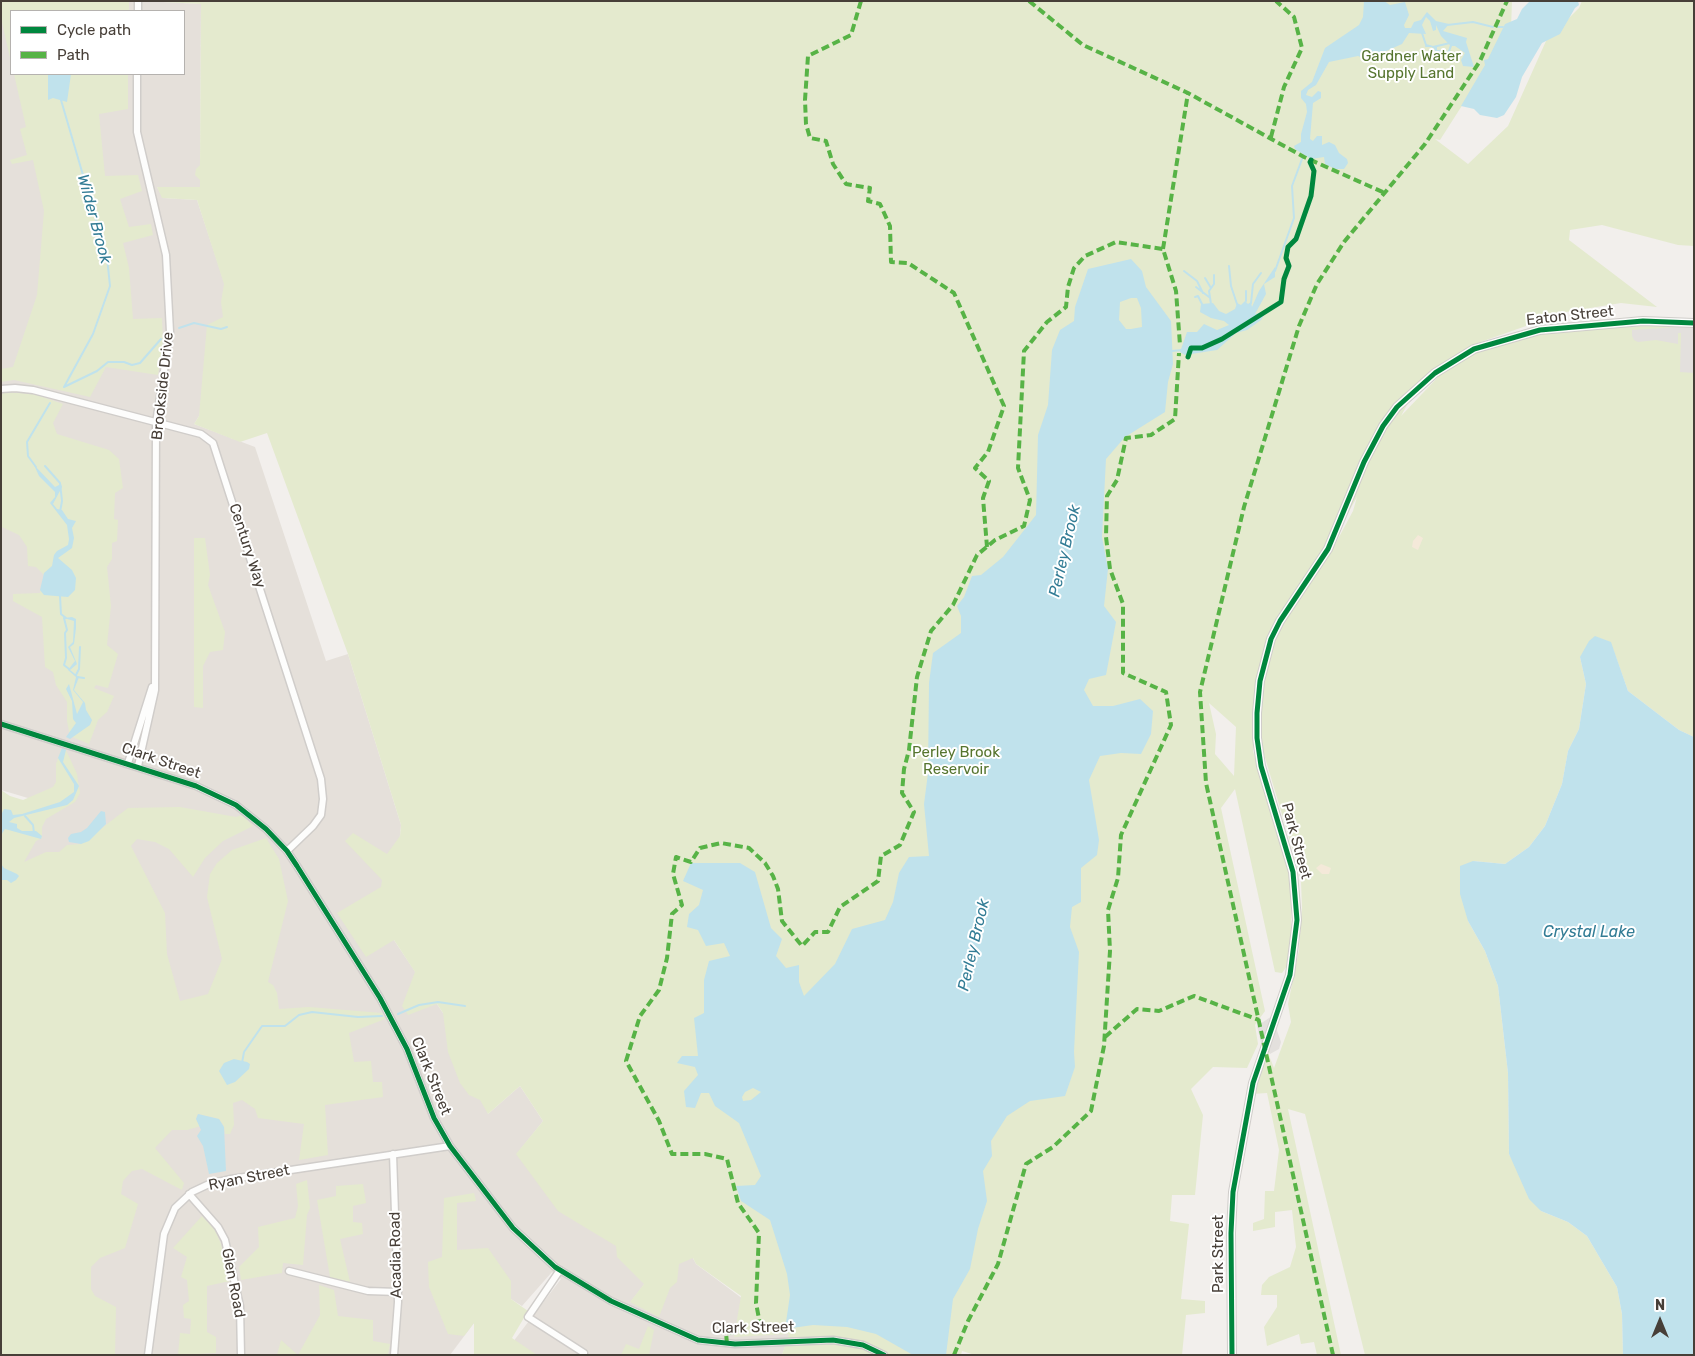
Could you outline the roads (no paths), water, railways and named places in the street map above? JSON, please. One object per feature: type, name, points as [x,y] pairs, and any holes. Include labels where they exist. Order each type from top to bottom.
[{"type":"street","name":"Brookside Drive","points":[[137,75],[138,139],[164,246],[168,271],[170,340],[156,423],[155,671],[153,703],[138,766]]},
{"type":"street","name":"Eaton Street","points":[[1408,396],[1435,372],[1466,354],[1528,332],[1565,326],[1643,321],[1694,323]]},
{"type":"street","name":"Century Way","points":[[1,389],[33,390],[201,434],[213,443],[321,779],[323,800],[321,815],[313,826],[287,851]]},
{"type":"street","name":"Park Street","points":[[1232,1355],[1231,1223],[1233,1192],[1253,1082],[1290,975],[1297,920],[1293,872],[1258,747],[1256,713],[1261,673],[1267,649],[1275,630],[1320,565],[1332,542],[1370,447],[1387,419],[1408,396]]},
{"type":"street","name":"Brookside Drive","points":[[128,763],[147,707],[155,671]]},
{"type":"street","name":"Clark Street","points":[[1,724],[196,786],[231,802],[263,825],[287,851],[390,1015],[407,1049],[431,1113],[450,1146],[513,1228],[536,1252],[560,1270],[610,1301],[698,1340],[735,1344],[833,1340],[863,1345],[884,1355]]},
{"type":"street","name":"Ryan Street","points":[[148,1355],[164,1234],[175,1208],[189,1194],[216,1182],[450,1146]]},
{"type":"street","name":"Acadia Road","points":[[393,1154],[398,1292],[394,1355]]},
{"type":"street","name":"Glen Road","points":[[189,1194],[218,1227],[225,1240],[240,1306],[241,1355]]},
{"type":"street","points":[[290,1270],[368,1291],[398,1292]]},
{"type":"street","points":[[560,1270],[528,1317],[584,1353]]},
{"type":"water","points":[[1364,1],[1384,1],[1390,5],[1405,2],[1409,15],[1404,25],[1405,28],[1411,28],[1414,22],[1421,20],[1427,12],[1436,21],[1449,24],[1443,31],[1467,38],[1466,42],[1474,67],[1463,66],[1461,60],[1465,53],[1455,46],[1452,46],[1449,54],[1436,52],[1433,47],[1425,47],[1426,44],[1437,47],[1437,50],[1448,51],[1450,45],[1441,36],[1436,25],[1436,30],[1433,31],[1430,21],[1426,17],[1422,25],[1426,34],[1409,33],[1402,44],[1384,52],[1381,57],[1367,60],[1358,56],[1329,62],[1316,85],[1308,90],[1306,95],[1312,97],[1318,91],[1321,92],[1321,98],[1313,103],[1310,139],[1313,141],[1317,136],[1322,136],[1322,145],[1329,142],[1335,145],[1339,153],[1347,159],[1348,163],[1344,169],[1335,169],[1325,164],[1324,157],[1311,159],[1295,149],[1294,146],[1301,142],[1301,134],[1307,112],[1306,104],[1301,98],[1301,91],[1312,82],[1325,48],[1359,25],[1363,17]]},
{"type":"water","points":[[1530,1],[1578,1],[1579,5],[1575,8],[1560,34],[1542,43],[1522,77],[1516,97],[1504,115],[1497,118],[1480,115],[1474,109],[1461,106],[1485,65],[1484,60],[1488,59],[1505,24],[1517,19],[1522,9]]},
{"type":"water","points":[[48,75],[71,75],[67,102],[53,98],[48,100]]},
{"type":"water","name":"Perley Brook Reservoir","points":[[1131,259],[1142,271],[1146,287],[1171,321],[1173,364],[1168,382],[1165,412],[1125,437],[1106,459],[1102,537],[1108,569],[1104,606],[1116,622],[1106,675],[1089,679],[1084,690],[1093,706],[1113,706],[1140,699],[1153,711],[1151,734],[1141,754],[1121,753],[1100,756],[1089,780],[1099,840],[1097,855],[1081,868],[1081,902],[1072,907],[1070,927],[1079,952],[1074,1052],[1075,1067],[1065,1096],[1030,1101],[1007,1116],[991,1141],[992,1156],[983,1171],[987,1201],[978,1229],[970,1269],[953,1299],[946,1355],[913,1355],[876,1334],[847,1327],[813,1325],[785,1329],[790,1295],[787,1274],[770,1220],[741,1201],[736,1186],[755,1185],[761,1176],[739,1123],[715,1106],[709,1093],[701,1093],[695,1108],[686,1107],[684,1091],[698,1075],[695,1067],[677,1063],[682,1056],[698,1056],[694,1018],[704,1013],[704,980],[709,961],[730,956],[724,943],[706,946],[698,930],[687,927],[689,914],[699,905],[703,890],[683,881],[691,863],[740,863],[755,872],[771,928],[782,939],[776,956],[786,968],[799,965],[799,982],[804,996],[835,964],[852,929],[885,920],[893,902],[899,873],[909,857],[929,856],[924,804],[928,773],[929,683],[933,653],[961,633],[961,616],[957,606],[964,597],[972,576],[981,575],[1003,557],[1036,515],[1038,435],[1048,405],[1052,350],[1060,330],[1074,321],[1075,307],[1088,269]],"holes":[[[1137,298],[1141,308],[1142,327],[1126,329],[1119,320],[1120,302]],[[753,1088],[761,1092],[751,1100],[743,1101],[742,1097],[745,1092]]]},
{"type":"water","points":[[1275,267],[1275,277],[1264,284],[1266,294],[1255,314],[1263,312],[1264,315],[1261,320],[1247,330],[1236,333],[1217,350],[1185,355],[1180,352],[1187,332],[1197,332],[1204,324],[1217,330],[1229,325],[1224,321],[1211,318],[1200,312],[1201,304],[1213,303],[1219,311],[1226,314],[1235,309],[1237,303],[1241,305],[1245,301],[1248,304],[1251,302],[1252,307],[1259,291]]},
{"type":"water","points":[[34,465],[55,487],[61,484],[62,487],[53,504],[57,509],[62,510],[68,519],[76,521],[72,528],[74,538],[72,548],[58,558],[72,570],[76,578],[75,590],[68,597],[44,595],[40,590],[44,573],[52,566],[54,555],[57,551],[68,545],[69,539],[67,525],[50,503],[55,497],[55,492],[39,476]]},
{"type":"water","points":[[72,617],[76,619],[76,628],[74,644],[70,647],[77,664],[70,670],[79,677],[74,690],[85,703],[86,710],[92,720],[90,725],[70,739],[66,737],[76,723],[73,719],[72,701],[66,689],[69,684],[77,714],[83,702],[73,690],[76,677],[68,670],[75,661],[68,647],[73,642],[74,621],[64,618]]},
{"type":"water","name":"Crystal Lake","points":[[1595,636],[1611,642],[1628,691],[1679,730],[1694,737],[1694,1355],[1623,1355],[1622,1314],[1617,1287],[1587,1236],[1568,1222],[1541,1211],[1529,1199],[1509,1154],[1508,1073],[1498,986],[1485,951],[1468,921],[1460,894],[1460,866],[1473,861],[1505,864],[1529,847],[1545,826],[1562,784],[1568,751],[1579,729],[1586,684],[1580,657],[1589,641]]},
{"type":"water","points":[[62,748],[66,750],[63,762],[79,786],[73,800],[67,805],[14,818],[9,822],[17,824],[17,828],[22,831],[36,831],[42,836],[41,839],[5,829],[1,835],[1,815],[4,809],[11,810],[13,815],[22,814],[60,802],[74,792],[74,784],[58,758]]},
{"type":"water","points":[[101,811],[105,812],[106,824],[89,841],[81,844],[69,842],[68,838],[71,834],[81,832],[87,828]]},
{"type":"water","points":[[1,864],[4,868],[19,876],[16,880],[11,883],[7,880],[1,880]]},
{"type":"water","points":[[234,1059],[250,1064],[249,1069],[235,1082],[227,1085],[219,1071],[224,1063]]},
{"type":"water","points":[[198,1114],[219,1119],[224,1127],[226,1171],[209,1174],[203,1146],[197,1136],[201,1130],[196,1119]]},
{"type":"waterway","points":[[1447,25],[1473,22],[1493,27]]},
{"type":"waterway","points":[[1498,27],[1503,27]]},
{"type":"waterway","points":[[1422,33],[1426,45]]},
{"type":"waterway","points":[[1433,47],[1450,43]]},
{"type":"waterway","name":"Wilder Brook","points":[[61,100],[107,257],[110,286],[93,334],[64,387]]},
{"type":"waterway","name":"Perley Brook","points":[[1275,271],[1294,218],[1292,186],[1305,151]]},
{"type":"waterway","points":[[1229,266],[1231,286],[1237,304]]},
{"type":"waterway","points":[[1184,271],[1197,281],[1203,293]]},
{"type":"waterway","points":[[1251,303],[1253,284],[1261,273]]},
{"type":"waterway","points":[[1211,304],[1209,291],[1214,284],[1214,275]]},
{"type":"waterway","points":[[1205,278],[1211,288]]},
{"type":"waterway","points":[[1196,287],[1209,297]]},
{"type":"waterway","points":[[1246,291],[1246,301]]},
{"type":"waterway","points":[[1195,297],[1198,296],[1202,304]]},
{"type":"waterway","points":[[179,328],[194,323],[221,329],[227,327]]},
{"type":"waterway","points":[[64,387],[97,371],[108,362],[124,362],[132,365],[140,363],[161,339]]},
{"type":"waterway","name":"Perley Brook","points":[[1172,351],[1182,350]]},
{"type":"waterway","name":"Wilder Brook","points":[[36,467],[28,456],[27,442],[50,403]]},
{"type":"waterway","points":[[45,466],[60,483],[62,501],[60,512]]},
{"type":"waterway","name":"Wilder Brook","points":[[60,596],[61,614],[66,618]]},
{"type":"waterway","points":[[64,618],[67,630],[65,633],[66,658],[64,665],[69,669]]},
{"type":"waterway","name":"Wilder Brook","points":[[76,675],[79,669],[80,647]]},
{"type":"waterway","name":"Wilder Brook","points":[[77,677],[84,678]]},
{"type":"waterway","points":[[25,816],[33,825],[34,833]]},
{"type":"waterway","points":[[398,1014],[419,1005],[438,1002],[465,1006]]},
{"type":"waterway","points":[[242,1063],[244,1052],[262,1026],[285,1026],[299,1015],[312,1012],[358,1017],[382,1016]]},
{"type":"park label","name":"Gardner Water Supply Land","points":[[1411,66]]}]
